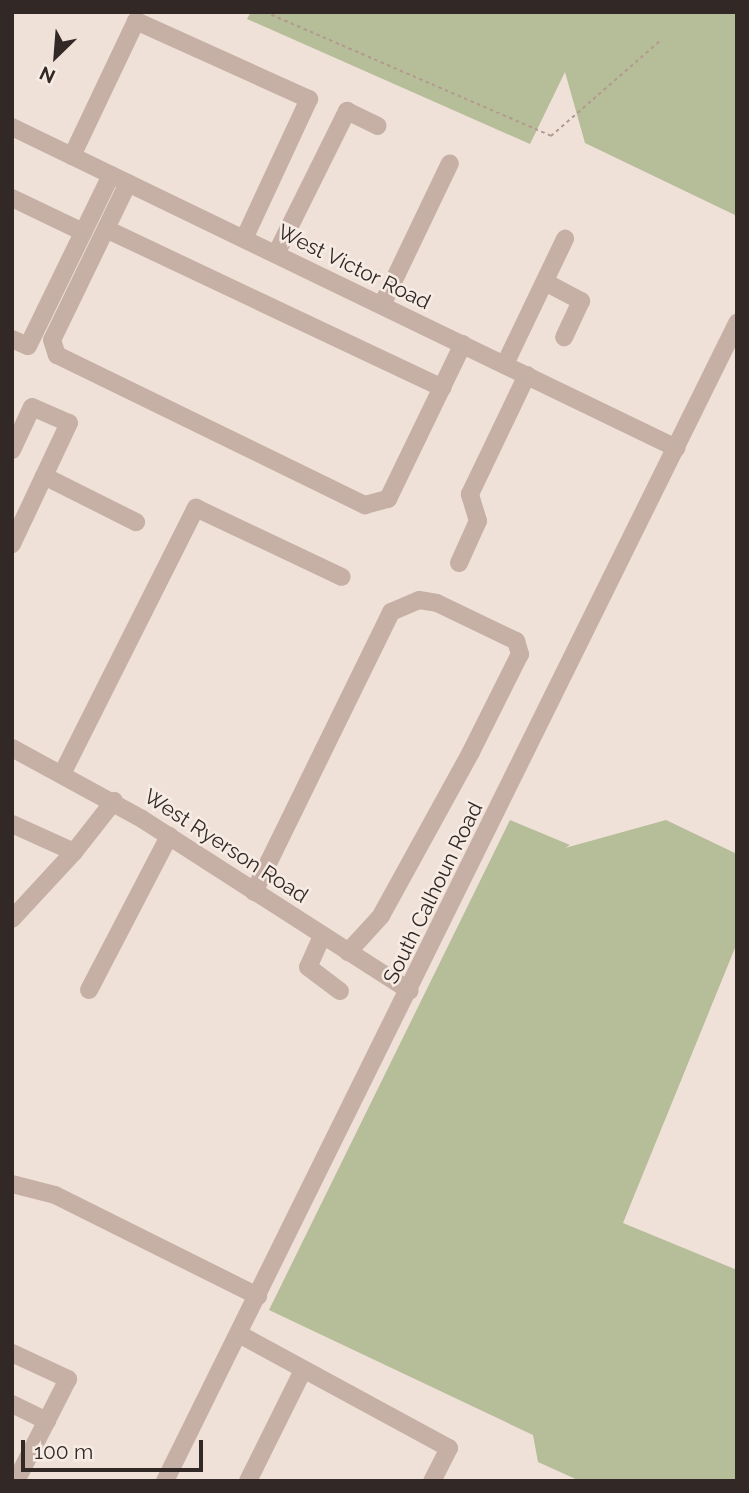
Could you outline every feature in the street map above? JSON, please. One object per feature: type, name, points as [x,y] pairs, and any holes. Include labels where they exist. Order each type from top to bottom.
[{"type":"street","points":[[72,156],[136,21],[309,99],[244,239]]},
{"type":"street","points":[[276,254],[346,111],[378,127]]},
{"type":"street","name":"West Victor Road","points":[[12,127],[676,448]]},
{"type":"street","points":[[382,305],[450,163]]},
{"type":"street","points":[[12,339],[28,346],[111,175]]},
{"type":"street","points":[[128,183],[52,340],[57,355],[365,505],[388,499],[463,344]]},
{"type":"street","points":[[12,198],[83,232]]},
{"type":"street","points":[[106,229],[442,388]]},
{"type":"street","points":[[505,364],[565,239]]},
{"type":"street","points":[[545,282],[581,300],[564,337]]},
{"type":"street","name":"South Calhoun Road","points":[[165,1481],[410,991],[737,323]]},
{"type":"street","points":[[459,563],[478,520],[470,494],[527,375]]},
{"type":"street","points":[[12,450],[32,407],[69,423],[12,544]]},
{"type":"street","points":[[44,476],[136,522]]},
{"type":"street","points":[[63,772],[196,508],[342,577]]},
{"type":"street","points":[[254,892],[391,612],[419,600],[437,603],[516,641],[520,654],[471,752],[381,916],[348,953]]},
{"type":"street","name":"West Ryerson Road","points":[[12,748],[63,772],[114,802],[410,991]]},
{"type":"street","points":[[12,919],[74,852],[114,802]]},
{"type":"street","points":[[12,824],[74,852]]},
{"type":"street","points":[[89,990],[169,836]]},
{"type":"street","points":[[322,936],[308,967],[340,991]]},
{"type":"street","points":[[12,1184],[55,1195],[258,1296]]},
{"type":"street","points":[[239,1334],[302,1372],[449,1448],[432,1481]]},
{"type":"street","points":[[12,1353],[68,1380],[16,1481]]},
{"type":"street","points":[[248,1481],[302,1372]]},
{"type":"street","points":[[12,1404],[47,1422]]},
{"type":"path","points":[[265,12],[551,136],[661,40]]},
{"type":"green space","points":[[251,12],[737,12],[737,216],[585,143],[565,72],[530,144],[247,19]]},
{"type":"green space","points":[[510,820],[570,845],[565,848],[666,820],[737,854],[737,943],[623,1223],[737,1270],[737,1481],[580,1481],[538,1462],[533,1435],[269,1310]]}]
